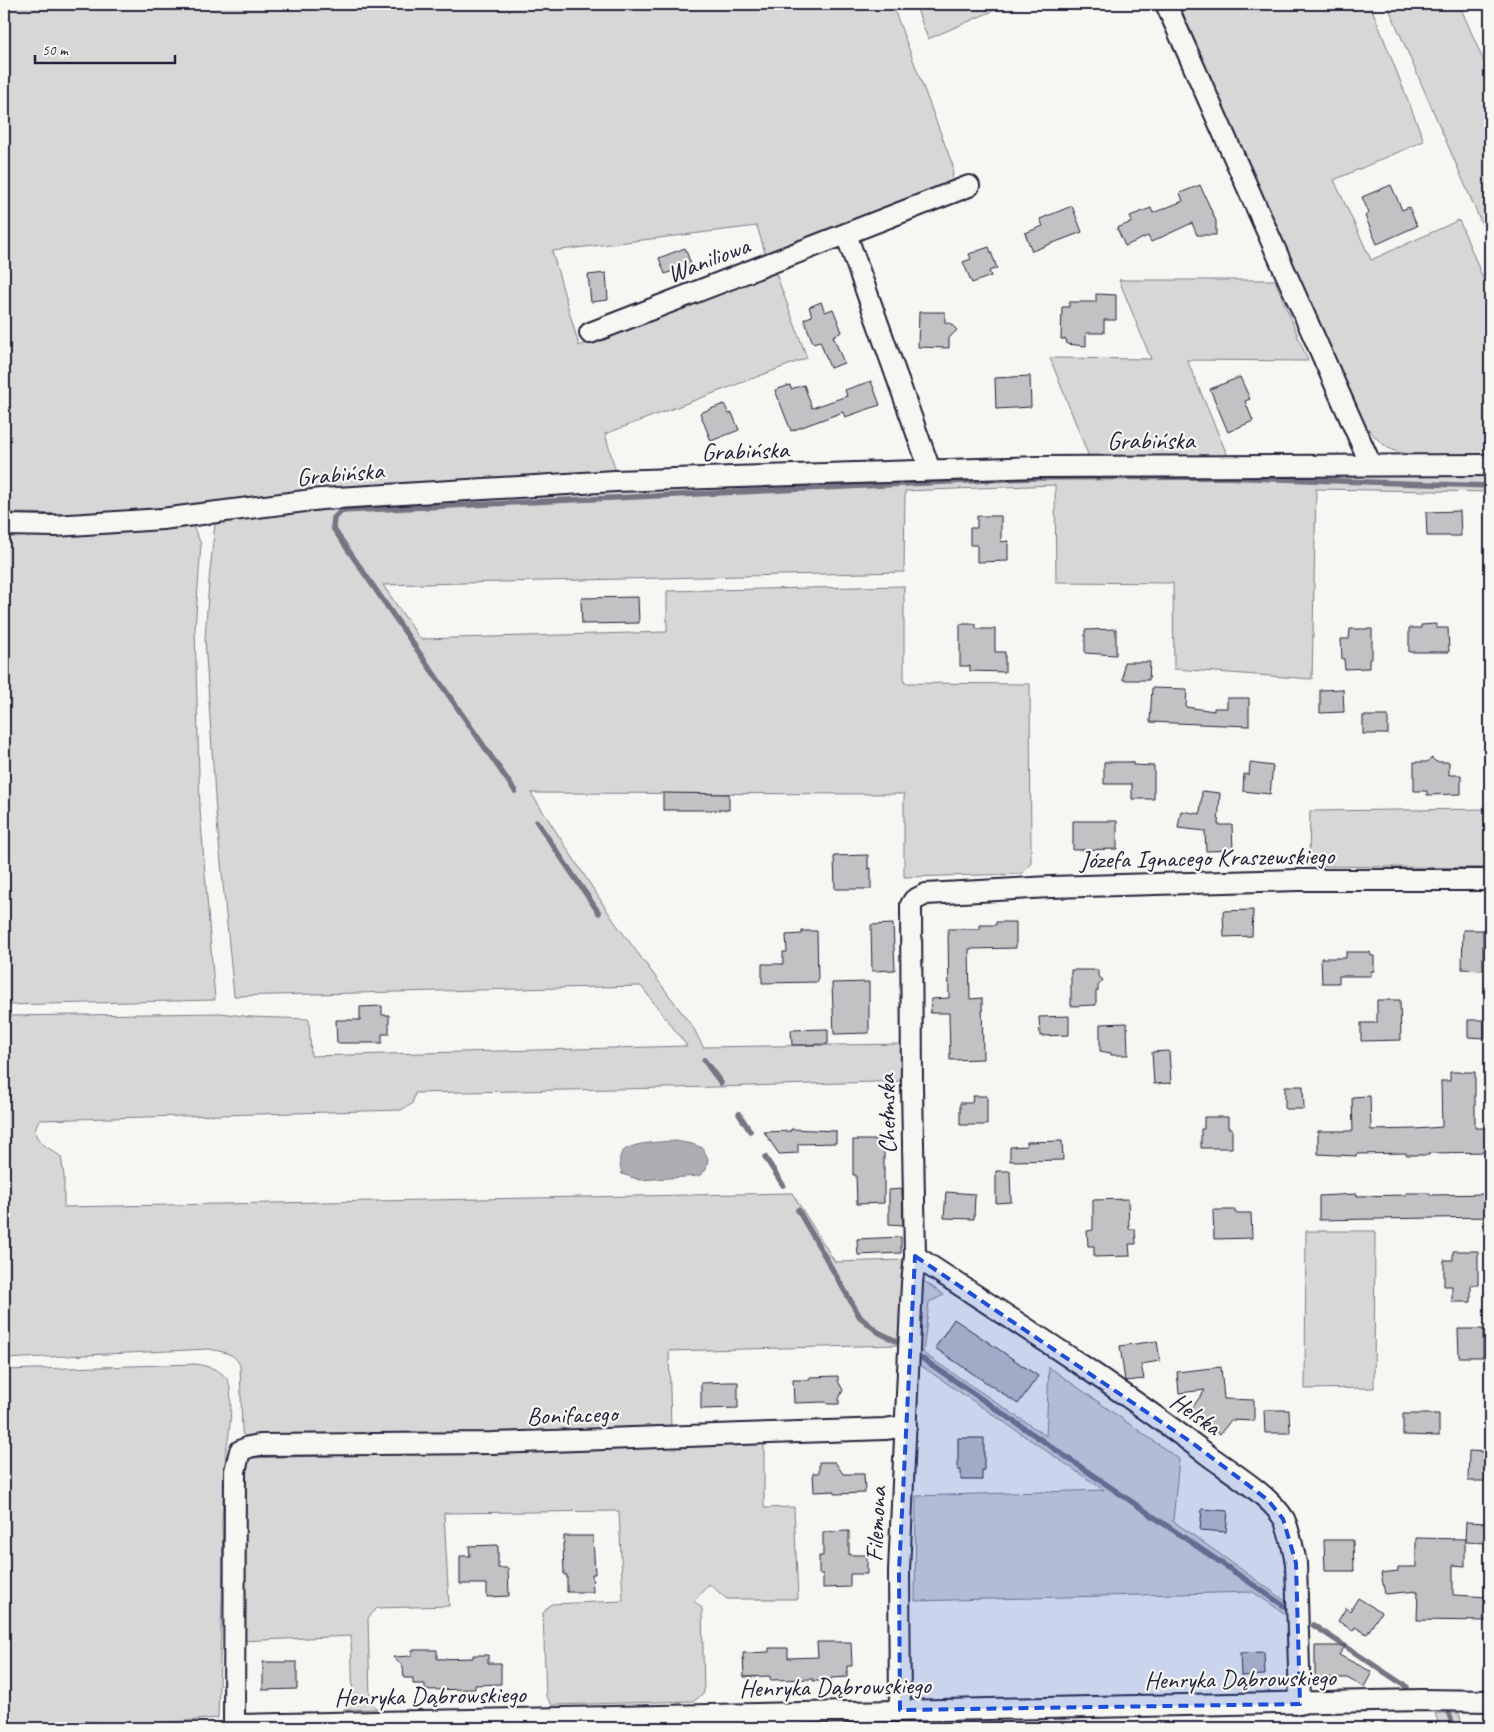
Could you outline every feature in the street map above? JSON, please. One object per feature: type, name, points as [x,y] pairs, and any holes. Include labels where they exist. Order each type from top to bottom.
[{"type":"street","points":[[1166,4],[1370,465]]},
{"type":"street","name":"Waniliowa","points":[[590,333],[969,186]]},
{"type":"street","points":[[846,234],[930,470]]},
{"type":"street","name":"Grabińska","points":[[4,525],[55,526],[162,519],[321,499],[616,481],[1038,467],[1490,465]]},
{"type":"street","name":"Józefa Ignacego Kraszewskiego","points":[[926,894],[1050,887],[1298,880],[1490,880]]},
{"type":"street","name":"Chełmska","points":[[909,1340],[915,1256],[911,905],[914,900],[926,894]]},
{"type":"street","name":"Helska","points":[[915,1256],[1058,1350],[1176,1431],[1268,1500],[1283,1519],[1296,1563],[1300,1704]]},
{"type":"street","name":"Filemona","points":[[900,1710],[899,1571],[909,1340]]},
{"type":"street","name":"Bonifacego","points":[[234,1727],[235,1471],[240,1452],[249,1447],[260,1445],[492,1443],[906,1426]]},
{"type":"street","name":"Henryka Dąbrowskiego","points":[[234,1727],[900,1710],[1437,1700],[1490,1701]]},
{"type":"highlighted area","points":[[915,1256],[1191,1442],[1268,1500],[1283,1519],[1296,1563],[1300,1704],[900,1710],[899,1571]]},
{"type":"shaded area","points":[[4,4],[892,4],[953,166],[952,186],[766,256],[757,226],[552,251],[579,346],[775,271],[807,358],[605,434],[616,472],[352,490],[93,514],[4,513]]},
{"type":"shaded area","points":[[915,4],[1009,4],[928,39]]},
{"type":"shaded area","points":[[1179,4],[1370,4],[1424,141],[1334,180],[1371,260],[1459,220],[1490,295],[1490,455],[1426,456],[1392,450],[1375,437],[1352,407]]},
{"type":"shaded area","points":[[1387,4],[1459,4],[1490,76],[1490,243]]},
{"type":"shaded area","points":[[1119,280],[1275,280],[1308,361],[1187,360],[1229,459],[1089,457],[1050,358],[1151,359]]},
{"type":"shaded area","points":[[1490,473],[1490,492],[1316,489],[1312,679],[1174,669],[1173,583],[1056,582],[1055,485],[905,491],[904,572],[383,585],[420,639],[667,632],[667,591],[904,586],[904,683],[1030,684],[1031,863],[1022,874],[904,877],[904,794],[531,793],[614,921],[694,1029],[703,1047],[906,1044],[905,1081],[415,1093],[412,1104],[401,1110],[39,1120],[36,1127],[37,1138],[61,1157],[64,1176],[64,1207],[792,1193],[835,1262],[905,1260],[903,1340],[898,1337],[898,1345],[669,1351],[671,1429],[248,1439],[242,1432],[240,1365],[234,1357],[227,1353],[209,1349],[4,1359],[4,1016],[221,1013],[251,1017],[309,1019],[311,1056],[687,1046],[641,986],[234,996],[216,812],[205,639],[215,523],[329,507],[342,502],[886,476]]},
{"type":"shaded area","points":[[193,526],[201,544],[195,629],[200,810],[215,1000],[4,1005],[4,532],[76,532]]},
{"type":"shaded area","points":[[1490,809],[1490,868],[1309,866],[1310,811]]},
{"type":"shaded area","points":[[675,1141],[703,1148],[708,1159],[706,1170],[699,1176],[640,1180],[622,1174],[620,1159],[621,1154],[625,1150],[646,1143]]},
{"type":"shaded area","points":[[1306,1231],[1375,1231],[1374,1388],[1305,1389]]},
{"type":"shaded area","points":[[918,1277],[944,1295],[929,1302],[923,1353],[1046,1436],[1049,1367],[1179,1459],[1173,1521],[1290,1604],[1290,1617],[1253,1592],[915,1601],[916,1496],[1104,1490],[917,1363]]},
{"type":"shaded area","points":[[196,1364],[217,1370],[227,1379],[231,1402],[222,1521],[223,1569],[218,1718],[151,1724],[84,1721],[4,1728],[4,1370]]},
{"type":"shaded area","points":[[764,1444],[764,1508],[794,1507],[798,1599],[727,1599],[709,1584],[694,1601],[702,1608],[704,1693],[694,1701],[552,1705],[546,1696],[543,1613],[551,1604],[623,1601],[619,1511],[444,1513],[449,1606],[377,1608],[368,1618],[370,1701],[377,1709],[343,1710],[353,1702],[351,1636],[240,1641],[243,1465],[248,1458]]},
{"type":"shaded area","points":[[1435,1713],[1459,1713],[1463,1728],[1440,1728]]},
{"type":"shaded area","points":[[1050,1722],[1050,1728],[749,1728]]},
{"type":"building","points":[[1200,185],[1216,221],[1216,235],[1197,235],[1192,223],[1151,242],[1148,236],[1125,246],[1117,228],[1132,222],[1130,216],[1151,208],[1153,213],[1183,201],[1180,193]]},
{"type":"building","points":[[1391,185],[1402,210],[1409,207],[1417,226],[1377,244],[1365,216],[1369,213],[1362,197]]},
{"type":"building","points":[[1072,206],[1082,232],[1032,251],[1025,233],[1043,226],[1040,219]]},
{"type":"building","points":[[989,247],[997,268],[989,271],[991,276],[972,283],[963,262],[971,259],[969,254]]},
{"type":"building","points":[[685,248],[691,264],[665,274],[659,258]]},
{"type":"building","points":[[606,273],[608,300],[591,302],[588,275]]},
{"type":"building","points":[[1096,294],[1116,295],[1116,320],[1104,320],[1104,333],[1086,333],[1086,346],[1067,344],[1066,339],[1061,339],[1062,307],[1069,307],[1069,302],[1096,302]]},
{"type":"building","points":[[821,302],[825,312],[833,309],[842,332],[833,336],[844,363],[830,368],[820,341],[813,343],[804,319],[812,316],[809,307]]},
{"type":"building","points":[[919,312],[945,312],[945,323],[950,323],[957,330],[949,338],[949,348],[918,347]]},
{"type":"building","points":[[1030,376],[1031,407],[996,409],[995,378]]},
{"type":"building","points":[[1240,377],[1250,399],[1245,401],[1253,421],[1228,432],[1210,389]]},
{"type":"building","points":[[871,381],[880,405],[845,417],[843,412],[791,431],[775,390],[790,385],[791,389],[804,385],[812,408],[847,396],[845,390]]},
{"type":"building","points":[[724,404],[729,414],[732,413],[739,430],[711,441],[700,413]]},
{"type":"building","points":[[1460,511],[1461,536],[1427,536],[1426,512]]},
{"type":"building","points":[[977,516],[1001,516],[1001,542],[1008,541],[1008,561],[977,562],[977,545],[970,545],[970,528],[977,528]]},
{"type":"building","points":[[638,597],[639,623],[582,624],[581,598]]},
{"type":"building","points":[[960,624],[976,624],[976,629],[995,629],[995,652],[1005,652],[1005,672],[970,671],[970,666],[960,666]]},
{"type":"building","points":[[1436,624],[1436,628],[1448,628],[1449,652],[1409,652],[1409,628],[1421,628],[1421,625]]},
{"type":"building","points":[[1116,629],[1116,655],[1085,653],[1085,630]]},
{"type":"building","points":[[1350,629],[1372,629],[1372,659],[1369,659],[1369,668],[1345,669],[1344,659],[1342,659],[1341,639],[1349,639]]},
{"type":"building","points":[[1124,662],[1150,662],[1149,680],[1123,680]]},
{"type":"building","points":[[1152,688],[1187,689],[1186,707],[1214,711],[1214,708],[1227,708],[1227,698],[1249,698],[1249,726],[1150,722]]},
{"type":"building","points":[[1343,689],[1344,712],[1320,713],[1320,690]]},
{"type":"building","points":[[1363,716],[1388,716],[1388,734],[1363,734]]},
{"type":"building","points":[[1432,758],[1436,762],[1449,762],[1449,775],[1461,775],[1461,794],[1427,795],[1427,791],[1414,791],[1414,762],[1427,762]]},
{"type":"building","points":[[1104,762],[1133,762],[1133,765],[1154,766],[1154,799],[1132,799],[1132,784],[1104,784]]},
{"type":"building","points":[[1250,763],[1273,766],[1270,794],[1243,791],[1244,774],[1249,775]]},
{"type":"building","points":[[1202,791],[1220,793],[1218,825],[1232,825],[1233,850],[1206,851],[1205,831],[1178,828],[1181,811],[1200,814]]},
{"type":"building","points":[[663,793],[729,794],[729,810],[663,810]]},
{"type":"building","points":[[1073,821],[1117,821],[1117,849],[1073,850]]},
{"type":"building","points":[[868,855],[868,869],[871,868],[871,889],[835,889],[834,856]]},
{"type":"building","points":[[1253,910],[1252,936],[1224,937],[1223,911]]},
{"type":"building","points":[[996,922],[1016,922],[1016,948],[969,949],[970,999],[982,998],[983,1059],[950,1060],[949,1013],[930,1013],[931,999],[949,998],[948,929],[980,929],[980,925],[996,925]]},
{"type":"building","points":[[893,924],[895,970],[872,971],[871,925]]},
{"type":"building","points":[[1463,930],[1483,930],[1483,970],[1462,969]]},
{"type":"building","points":[[802,931],[817,931],[818,982],[762,983],[762,964],[783,964],[783,952],[787,952],[786,935],[802,934]]},
{"type":"building","points":[[1346,952],[1370,952],[1371,956],[1374,956],[1374,971],[1371,971],[1371,976],[1339,976],[1339,983],[1322,983],[1321,958],[1346,958]]},
{"type":"building","points":[[1071,970],[1098,970],[1098,976],[1103,980],[1098,986],[1098,991],[1096,991],[1096,1005],[1071,1006]]},
{"type":"building","points":[[869,982],[869,1033],[834,1034],[832,983]]},
{"type":"building","points":[[1377,1000],[1400,1000],[1401,1040],[1361,1041],[1361,1023],[1377,1023]]},
{"type":"building","points":[[382,1006],[382,1015],[389,1015],[389,1034],[382,1034],[382,1043],[337,1043],[336,1020],[360,1020],[360,1007]]},
{"type":"building","points":[[1069,1016],[1069,1035],[1040,1036],[1039,1017]]},
{"type":"building","points":[[1468,1020],[1485,1020],[1485,1038],[1468,1037]]},
{"type":"building","points":[[1127,1023],[1128,1055],[1111,1055],[1111,1053],[1100,1051],[1100,1024]]},
{"type":"building","points":[[828,1029],[828,1044],[792,1045],[791,1030]]},
{"type":"building","points":[[1169,1051],[1171,1083],[1154,1084],[1152,1052]]},
{"type":"building","points":[[1450,1072],[1475,1072],[1475,1128],[1490,1128],[1490,1152],[1429,1153],[1429,1155],[1406,1155],[1406,1153],[1356,1154],[1356,1156],[1318,1154],[1318,1131],[1353,1131],[1352,1097],[1370,1096],[1371,1130],[1442,1127],[1441,1081],[1450,1081]]},
{"type":"building","points":[[1285,1086],[1303,1086],[1304,1109],[1285,1109]]},
{"type":"building","points":[[973,1096],[987,1096],[987,1125],[960,1125],[960,1103],[972,1103]]},
{"type":"building","points":[[1204,1117],[1228,1117],[1228,1128],[1232,1128],[1232,1148],[1201,1148],[1201,1129],[1204,1129]]},
{"type":"building","points":[[791,1129],[836,1131],[836,1143],[798,1144],[798,1153],[779,1154],[764,1132],[791,1131]]},
{"type":"building","points":[[853,1140],[884,1140],[884,1203],[857,1204],[856,1175],[853,1175]]},
{"type":"building","points":[[1062,1141],[1063,1160],[1010,1161],[1010,1147],[1027,1146],[1027,1142]]},
{"type":"building","points":[[996,1171],[1010,1171],[1011,1202],[996,1203]]},
{"type":"building","points":[[902,1189],[903,1225],[889,1224],[889,1190]]},
{"type":"building","points":[[946,1192],[975,1194],[974,1219],[944,1218]]},
{"type":"building","points":[[1406,1193],[1430,1193],[1430,1195],[1490,1194],[1490,1217],[1319,1220],[1319,1196],[1357,1194],[1357,1196],[1406,1195]]},
{"type":"building","points":[[1128,1199],[1129,1229],[1135,1229],[1136,1244],[1129,1244],[1130,1256],[1094,1257],[1094,1246],[1088,1246],[1087,1231],[1093,1230],[1093,1200]]},
{"type":"building","points":[[1213,1210],[1235,1210],[1235,1213],[1251,1213],[1252,1238],[1214,1239]]},
{"type":"building","points":[[901,1237],[901,1253],[858,1255],[857,1239]]},
{"type":"building","points":[[1453,1251],[1478,1251],[1478,1285],[1471,1285],[1471,1302],[1452,1302],[1452,1286],[1444,1286],[1444,1260],[1453,1260]]},
{"type":"building","points":[[954,1319],[1038,1376],[1018,1404],[935,1348]]},
{"type":"building","points":[[1458,1329],[1483,1329],[1483,1357],[1459,1357]]},
{"type":"building","points":[[1157,1341],[1160,1361],[1141,1364],[1144,1379],[1125,1381],[1120,1346]]},
{"type":"building","points":[[1221,1367],[1224,1399],[1254,1400],[1254,1421],[1231,1420],[1220,1434],[1189,1412],[1205,1390],[1179,1393],[1177,1372]]},
{"type":"building","points":[[838,1376],[838,1381],[843,1390],[839,1404],[828,1404],[825,1402],[794,1403],[793,1380],[810,1380],[810,1377]]},
{"type":"building","points":[[738,1382],[738,1408],[701,1409],[701,1383]]},
{"type":"building","points":[[1264,1410],[1289,1410],[1290,1433],[1265,1433]]},
{"type":"building","points":[[1403,1414],[1439,1414],[1439,1436],[1403,1435]]},
{"type":"building","points":[[958,1438],[984,1438],[984,1470],[982,1470],[982,1480],[961,1480],[961,1470],[958,1470]]},
{"type":"building","points":[[1469,1451],[1486,1452],[1486,1481],[1468,1481]]},
{"type":"building","points":[[819,1462],[835,1462],[843,1474],[864,1474],[865,1493],[835,1494],[835,1491],[814,1492],[813,1473],[819,1473]]},
{"type":"building","points":[[1202,1509],[1228,1511],[1226,1532],[1200,1530]]},
{"type":"building","points":[[1466,1522],[1488,1523],[1488,1543],[1465,1542]]},
{"type":"building","points":[[849,1531],[849,1555],[867,1555],[867,1574],[850,1574],[850,1587],[823,1588],[823,1574],[819,1574],[819,1556],[823,1556],[823,1532]]},
{"type":"building","points":[[564,1536],[593,1536],[595,1574],[592,1574],[593,1592],[567,1592],[567,1575],[564,1575]]},
{"type":"building","points":[[1416,1538],[1465,1539],[1465,1566],[1453,1565],[1453,1595],[1490,1597],[1490,1621],[1417,1620],[1418,1591],[1385,1594],[1381,1573],[1398,1571],[1398,1567],[1416,1567]]},
{"type":"building","points":[[1324,1540],[1353,1540],[1354,1571],[1325,1571]]},
{"type":"building","points":[[498,1545],[498,1568],[508,1568],[509,1596],[487,1597],[487,1584],[460,1584],[460,1556],[470,1556],[469,1546]]},
{"type":"building","points":[[1358,1598],[1381,1612],[1367,1634],[1355,1627],[1353,1631],[1338,1621],[1346,1608],[1350,1611]]},
{"type":"building","points":[[817,1642],[851,1642],[852,1666],[847,1666],[847,1677],[831,1678],[831,1681],[813,1681],[813,1679],[770,1680],[770,1676],[744,1677],[743,1653],[769,1652],[769,1648],[788,1648],[788,1658],[818,1657]]},
{"type":"building","points":[[1315,1646],[1345,1646],[1339,1655],[1372,1672],[1364,1687],[1347,1678],[1315,1678]]},
{"type":"building","points":[[412,1650],[437,1650],[437,1659],[473,1658],[473,1655],[488,1655],[488,1663],[501,1663],[501,1684],[475,1685],[475,1689],[425,1690],[425,1684],[413,1684],[413,1678],[404,1678],[403,1667],[393,1657],[412,1656]]},
{"type":"building","points":[[1264,1652],[1265,1675],[1241,1676],[1240,1653]]},
{"type":"building","points":[[263,1662],[297,1662],[297,1689],[263,1690]]},
{"type":"waterway","points":[[515,791],[333,528],[334,518],[341,511],[1031,478],[1222,477],[1490,486]]},
{"type":"waterway","points":[[537,822],[599,913]]},
{"type":"waterway","points":[[704,1060],[721,1083]]},
{"type":"waterway","points":[[739,1114],[750,1131]]},
{"type":"waterway","points":[[765,1157],[783,1185]]},
{"type":"waterway","points":[[798,1210],[860,1317],[878,1332],[896,1341]]},
{"type":"waterway","points":[[923,1359],[1290,1610]]},
{"type":"waterway","points":[[1313,1625],[1407,1687]]},
{"type":"waterway","points":[[1449,1714],[1454,1728]]}]
